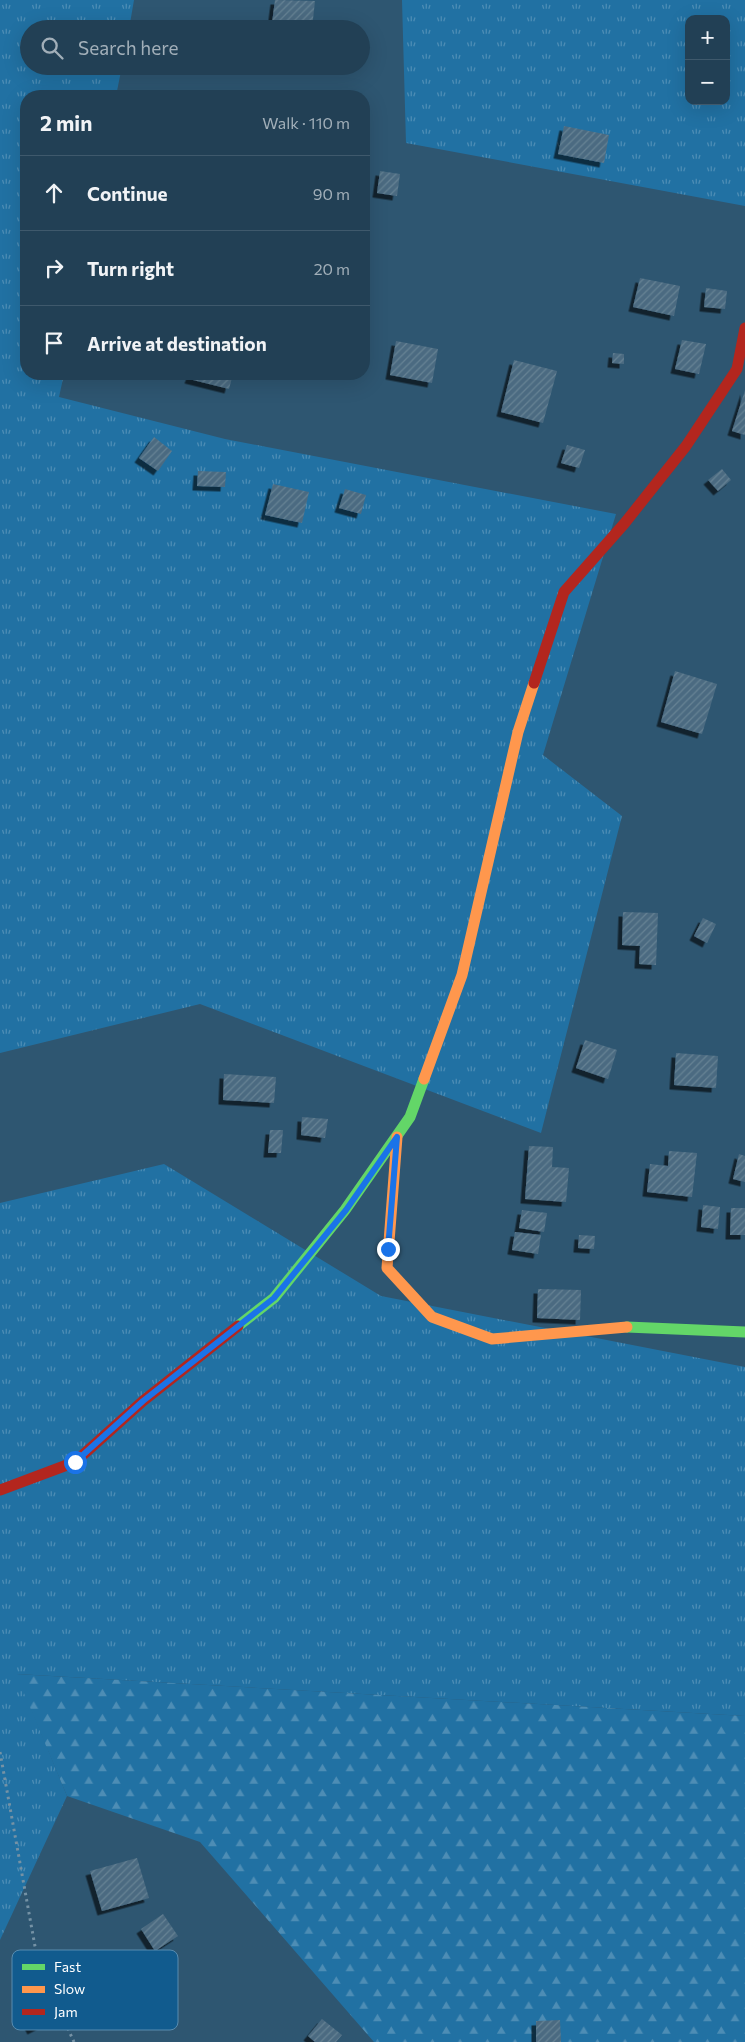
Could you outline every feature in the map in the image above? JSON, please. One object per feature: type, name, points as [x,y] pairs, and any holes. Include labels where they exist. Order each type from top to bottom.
[{"type":"street","points":[[0,1490],[75,1462],[143,1401],[274,1298],[346,1210],[410,1117],[462,975],[518,732],[564,592],[624,524],[686,446],[737,369],[745,328]]},
{"type":"street","points":[[397,1137],[387,1268],[432,1317],[492,1339],[622,1327],[745,1332]]},
{"type":"path","points":[[0,1752],[36,1950]]},
{"type":"path","points":[[69,2030],[74,2042]]},
{"type":"green space","points":[[0,0],[134,0],[131,20],[20,20],[20,75],[120,75],[117,90],[20,90],[20,380],[63,380],[59,397],[225,439],[616,514],[543,755],[622,816],[541,1133],[200,1004],[0,1053]]},
{"type":"green space","points":[[402,0],[745,0],[745,206],[406,143]]},
{"type":"green space","points":[[164,1164],[381,1296],[745,1367],[745,1716],[17,1674],[67,1796],[0,1940],[0,1203]]},
{"type":"green space","points":[[16,1674],[745,1716],[745,2042],[374,2042],[200,1842],[67,1796]]},
{"type":"building","points":[[275,0],[315,1],[313,20],[272,20]]},
{"type":"building","points":[[564,126],[609,135],[604,163],[558,154]]},
{"type":"building","points":[[380,171],[400,174],[397,196],[377,193]]},
{"type":"building","points":[[640,278],[680,286],[674,316],[633,307]]},
{"type":"building","points":[[706,288],[727,291],[725,309],[704,307]]},
{"type":"building","points":[[682,340],[706,344],[699,374],[675,369]]},
{"type":"building","points":[[396,341],[438,349],[432,383],[390,375]]},
{"type":"building","points":[[613,353],[624,354],[624,364],[612,363]]},
{"type":"building","points":[[514,360],[557,371],[543,423],[501,412]]},
{"type":"building","points":[[193,380],[231,380],[229,389]]},
{"type":"building","points":[[745,390],[745,435],[732,431]]},
{"type":"building","points":[[154,437],[172,451],[158,471],[139,458]]},
{"type":"building","points":[[567,445],[585,450],[579,468],[561,463]]},
{"type":"building","points":[[722,469],[731,480],[718,491],[708,480]]},
{"type":"building","points":[[198,471],[226,472],[225,487],[197,486]]},
{"type":"building","points":[[273,484],[309,492],[302,523],[265,515]]},
{"type":"building","points":[[345,489],[366,495],[361,514],[339,508]]},
{"type":"building","points":[[675,671],[717,684],[702,734],[661,722]]},
{"type":"building","points":[[623,912],[658,913],[656,965],[639,964],[640,946],[622,945]]},
{"type":"building","points":[[703,918],[716,924],[707,943],[694,936]]},
{"type":"building","points":[[585,1040],[617,1050],[608,1079],[576,1068]]},
{"type":"building","points":[[676,1053],[718,1056],[716,1088],[674,1085]]},
{"type":"building","points":[[224,1074],[276,1077],[274,1103],[223,1100]]},
{"type":"building","points":[[302,1117],[328,1119],[325,1138],[301,1135]]},
{"type":"building","points":[[270,1130],[283,1130],[281,1153],[268,1153]]},
{"type":"building","points":[[529,1146],[553,1147],[552,1167],[569,1168],[566,1202],[525,1199]]},
{"type":"building","points":[[669,1151],[697,1153],[692,1197],[647,1192],[650,1164],[668,1166]]},
{"type":"building","points":[[739,1154],[745,1156],[745,1182],[733,1179]]},
{"type":"building","points":[[703,1205],[720,1207],[718,1229],[701,1227]]},
{"type":"building","points":[[731,1208],[745,1208],[745,1235],[730,1235]]},
{"type":"building","points":[[522,1210],[547,1213],[544,1232],[519,1228]]},
{"type":"building","points":[[515,1232],[541,1235],[538,1254],[512,1250]]},
{"type":"building","points":[[579,1235],[595,1236],[594,1249],[578,1248]]},
{"type":"building","points":[[538,1289],[581,1290],[580,1320],[537,1318]]},
{"type":"building","points":[[137,1858],[149,1898],[102,1911],[90,1871]]},
{"type":"building","points":[[163,1914],[178,1936],[154,1950],[141,1929]]},
{"type":"building","points":[[322,2019],[342,2035],[336,2042],[315,2042],[308,2036]]},
{"type":"building","points":[[560,2020],[561,2042],[536,2042],[536,2021]]},
{"type":"traffic: fast","points":[[238,1326],[274,1298],[345,1210],[410,1117],[424,1079]]},
{"type":"traffic: fast","points":[[627,1327],[745,1332]]},
{"type":"traffic: slow","points":[[424,1079],[462,975],[518,732],[534,683]]},
{"type":"traffic: slow","points":[[397,1137],[387,1268],[432,1317],[492,1339],[627,1327]]},
{"type":"traffic: jam","points":[[534,683],[564,592],[624,524],[686,446],[737,369],[745,328]]},
{"type":"traffic: jam","points":[[0,1490],[75,1462],[143,1401],[238,1326]]},
{"type":"route","points":[[75,1462],[143,1401],[274,1298],[346,1210],[397,1137],[388,1249]]}]
